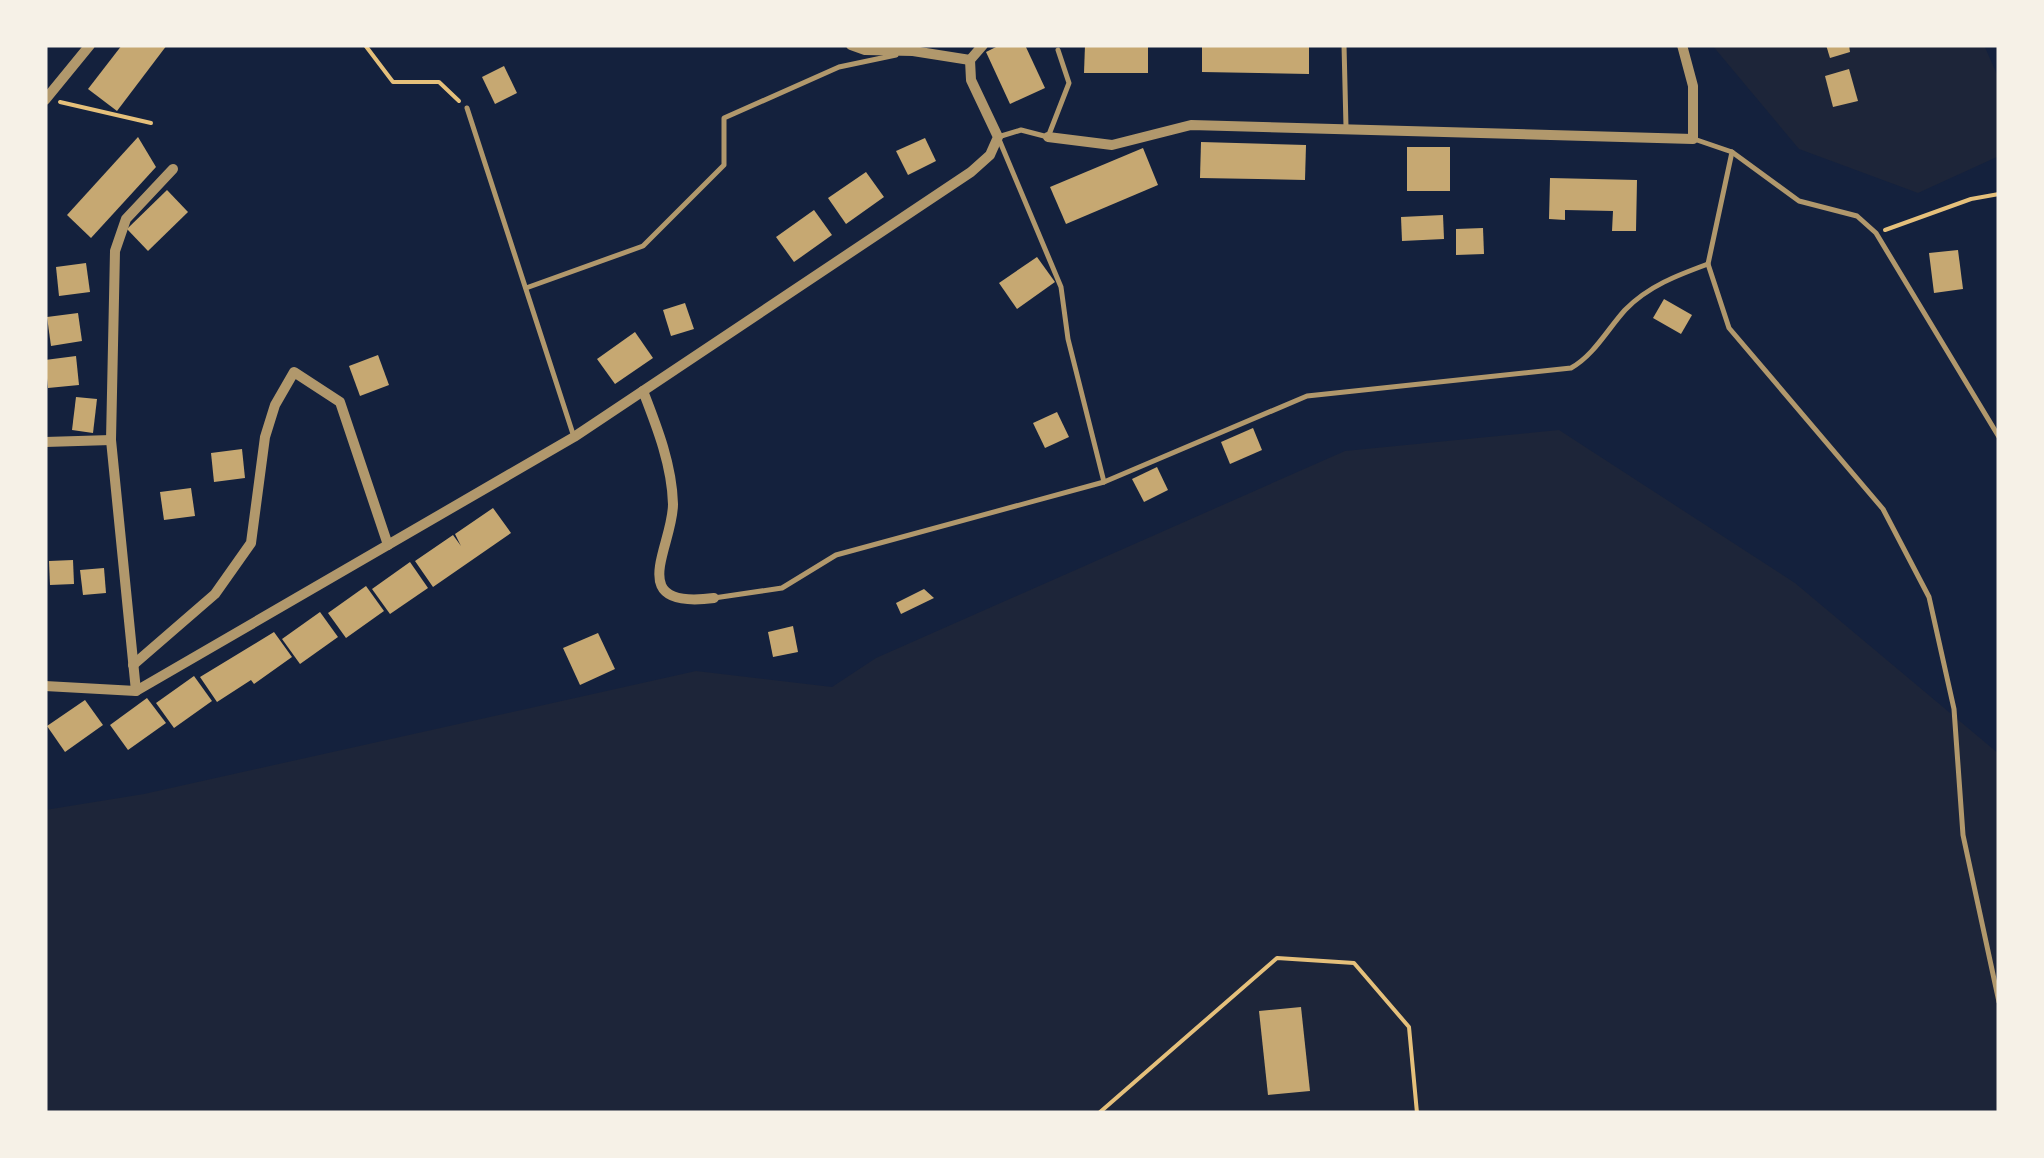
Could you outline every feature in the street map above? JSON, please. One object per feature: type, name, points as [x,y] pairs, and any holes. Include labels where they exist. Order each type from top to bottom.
[{"type":"street","points":[[45,100],[90,45]]},
{"type":"street","points":[[851,45],[865,50],[970,60]]},
{"type":"street","points":[[45,686],[136,692],[574,437],[970,172],[990,155],[998,137],[971,80],[970,60],[983,45]]},
{"type":"street","points":[[1048,137],[1112,146],[1191,126],[1693,138],[1693,86],[1682,45]]},
{"type":"street","points":[[136,692],[111,440],[115,251],[126,219],[173,170]]},
{"type":"street","points":[[133,665],[215,594],[251,543],[265,438],[275,405],[294,372],[340,402],[388,545]]},
{"type":"street","points":[[643,391],[662,440],[673,507],[661,547],[659,576],[668,592],[686,602],[714,598]]},
{"type":"street","points":[[45,442],[111,440]]},
{"type":"lane","points":[[895,45],[913,52]]},
{"type":"lane","points":[[1344,45],[1346,128]]},
{"type":"lane","points":[[1058,50],[1069,84],[1048,137],[1021,130],[998,137],[1062,287],[1068,338],[1104,482]]},
{"type":"lane","points":[[526,288],[643,246],[724,165],[724,118],[840,67],[913,52]]},
{"type":"lane","points":[[467,108],[574,437]]},
{"type":"lane","points":[[1693,138],[1732,152],[1799,201],[1857,216],[1876,233],[1999,437]]},
{"type":"lane","points":[[1732,152],[1708,264],[1728,328],[1883,509],[1929,597],[1954,708],[1963,835],[1999,1002]]},
{"type":"lane","points":[[714,598],[782,588],[836,555],[1104,482],[1307,396],[1571,368],[1587,358],[1628,306],[1663,281],[1708,264]]},
{"type":"path","points":[[366,45],[392,82],[439,82],[467,108]]},
{"type":"path","points":[[81,103],[151,124]]},
{"type":"path","points":[[1876,233],[1971,199],[1999,194]]},
{"type":"path","points":[[1099,1113],[1277,958],[1354,963],[1408,1027],[1417,1113]]},
{"type":"shaded area","points":[[1712,45],[1984,45],[1999,79],[1999,156],[1918,193],[1799,149]]},
{"type":"shaded area","points":[[1559,430],[1795,583],[1999,754],[1999,1113],[45,1113],[45,810],[144,794],[696,671],[832,687],[876,658],[1345,451]]},
{"type":"building","points":[[122,45],[167,45],[117,111],[88,89]]},
{"type":"building","points":[[1000,45],[1025,45],[1045,88],[1010,104],[986,52]]},
{"type":"building","points":[[1085,45],[1148,45],[1148,73],[1084,73]]},
{"type":"building","points":[[1202,45],[1309,45],[1309,74],[1202,72]]},
{"type":"building","points":[[1826,45],[1849,45],[1850,52],[1830,58]]},
{"type":"building","points":[[504,66],[517,93],[495,104],[482,77]]},
{"type":"building","points":[[1849,69],[1858,101],[1833,107],[1825,76]]},
{"type":"building","points":[[138,137],[156,167],[91,238],[67,215]]},
{"type":"building","points":[[925,138],[936,161],[908,175],[896,151]]},
{"type":"building","points":[[1201,142],[1306,145],[1305,180],[1200,178]]},
{"type":"building","points":[[1407,147],[1450,147],[1450,191],[1407,191]]},
{"type":"building","points":[[1143,148],[1158,185],[1066,224],[1050,187]]},
{"type":"building","points":[[866,172],[884,197],[846,224],[828,198]]},
{"type":"building","points":[[1550,178],[1637,180],[1636,231],[1612,231],[1613,211],[1565,210],[1565,220],[1549,219]]},
{"type":"building","points":[[167,190],[188,212],[148,251],[127,229]]},
{"type":"building","points":[[814,210],[832,235],[794,262],[776,237]]},
{"type":"building","points":[[1443,215],[1444,239],[1402,241],[1401,217]]},
{"type":"building","points":[[1483,228],[1484,254],[1456,255],[1456,229]]},
{"type":"building","points":[[1958,250],[1963,289],[1934,293],[1929,253]]},
{"type":"building","points":[[1037,257],[1055,282],[1017,309],[999,283]]},
{"type":"building","points":[[86,263],[90,292],[59,296],[56,267]]},
{"type":"building","points":[[1664,299],[1692,315],[1681,334],[1653,318]]},
{"type":"building","points":[[685,303],[694,329],[671,336],[663,310]]},
{"type":"building","points":[[78,313],[82,341],[51,346],[47,317]]},
{"type":"building","points":[[635,332],[653,358],[615,384],[597,359]]},
{"type":"building","points":[[378,355],[389,385],[360,396],[349,366]]},
{"type":"building","points":[[76,356],[79,385],[48,388],[45,360]]},
{"type":"building","points":[[76,397],[97,399],[93,433],[72,430]]},
{"type":"building","points":[[1057,412],[1069,437],[1045,448],[1033,423]]},
{"type":"building","points":[[1253,428],[1262,450],[1230,464],[1221,442]]},
{"type":"building","points":[[242,449],[245,478],[214,482],[211,453]]},
{"type":"building","points":[[1157,467],[1168,490],[1144,502],[1132,479]]},
{"type":"building","points":[[191,488],[195,516],[164,520],[160,492]]},
{"type":"building","points":[[493,508],[511,533],[433,587],[415,561],[453,535],[461,546],[455,534]]},
{"type":"building","points":[[73,560],[74,584],[50,585],[49,561]]},
{"type":"building","points":[[410,562],[428,588],[390,614],[372,589]]},
{"type":"building","points":[[104,568],[106,593],[83,595],[80,570]]},
{"type":"building","points":[[366,586],[384,611],[346,638],[328,613]]},
{"type":"building","points":[[924,589],[934,598],[901,614],[896,603]]},
{"type":"building","points":[[320,612],[338,637],[300,664],[282,639]]},
{"type":"building","points":[[793,626],[798,652],[773,657],[768,632]]},
{"type":"building","points":[[274,632],[292,657],[254,684],[251,680],[217,702],[200,677]]},
{"type":"building","points":[[598,633],[615,669],[580,685],[563,648]]},
{"type":"building","points":[[194,676],[212,701],[174,728],[156,703]]},
{"type":"building","points":[[147,698],[166,723],[128,750],[110,725]]},
{"type":"building","points":[[85,700],[103,725],[65,752],[47,726]]},
{"type":"building","points":[[1301,1007],[1310,1091],[1268,1095],[1259,1011]]}]
